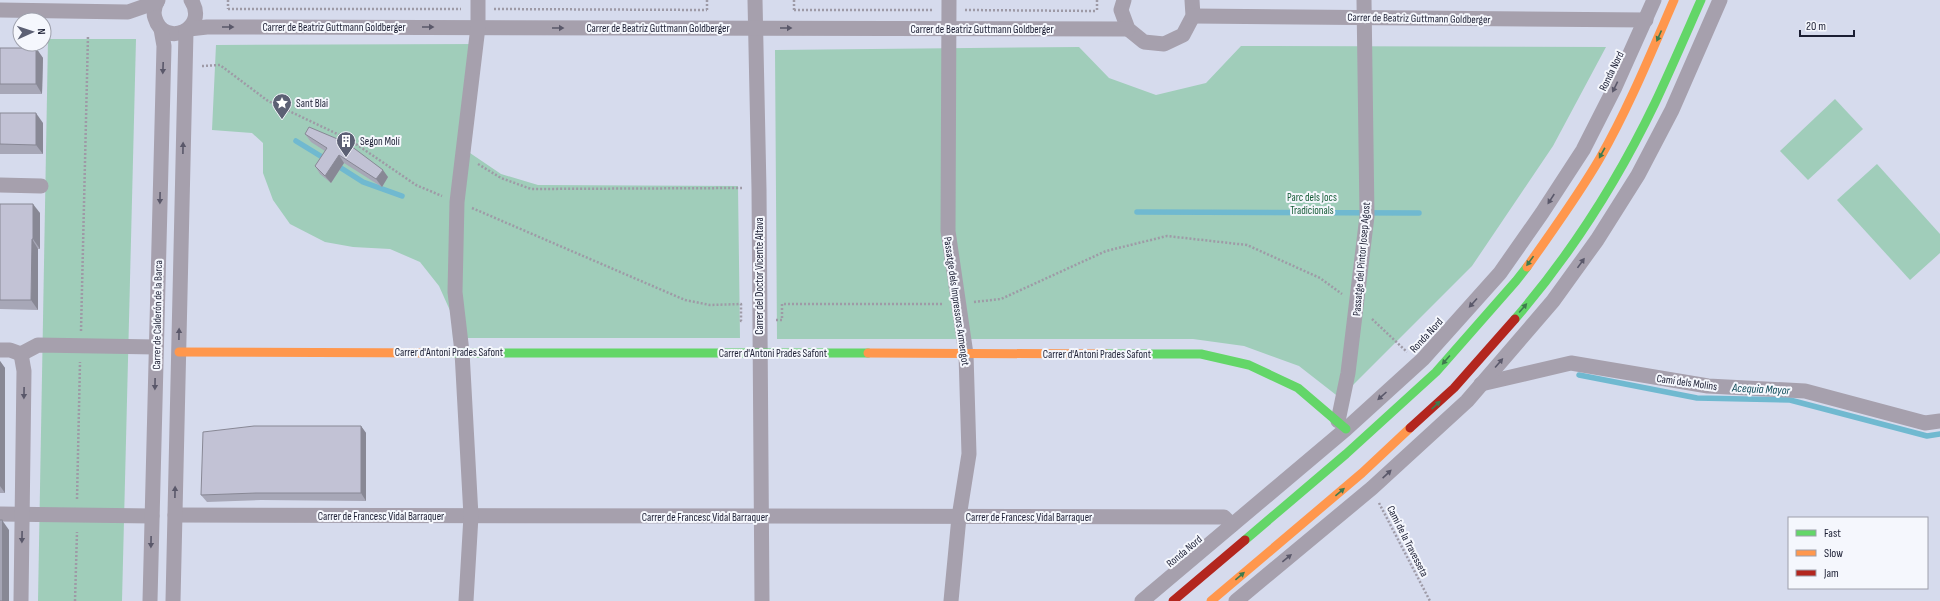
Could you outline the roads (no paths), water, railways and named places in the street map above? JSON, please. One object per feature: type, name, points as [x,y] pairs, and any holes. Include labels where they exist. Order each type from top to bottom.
[{"type":"main road","points":[[1173,601],[1346,454],[1436,372],[1516,281],[1559,222],[1600,158],[1633,95],[1674,0]]},
{"type":"main road","points":[[1211,601],[1362,473],[1454,388],[1537,293],[1581,232],[1621,167],[1655,103],[1701,0]]},
{"type":"main road","name":"Carrer d'Antoni Prades Safont","points":[[178,352],[1201,354],[1249,365],[1298,388],[1342,425]]},
{"type":"street","name":"Carrer de Calderón de la Barca","points":[[173,601],[187,30],[195,19],[195,7],[191,0]]},
{"type":"street","points":[[466,601],[471,516],[462,352],[456,292],[457,202],[478,27],[478,0]]},
{"type":"street","name":"Carrer del Doctor Vicente Altava","points":[[755,0],[760,321],[762,601]]},
{"type":"street","name":"Passatge dels Impressors Armengot","points":[[949,0],[948,231],[960,304],[966,354],[969,454],[959,517],[951,601]]},
{"type":"street","points":[[1124,0],[1121,10],[1128,29],[1144,42],[1164,44],[1183,35],[1193,16],[1192,0]]},
{"type":"street","name":"Passatge del Pintor Josep Agost","points":[[1342,425],[1358,305],[1367,212],[1363,18],[1364,0]]},
{"type":"street","name":"Ronda Nord","points":[[1142,601],[1232,525],[1342,425],[1423,359],[1500,273],[1542,213],[1583,150],[1615,88],[1654,0]]},
{"type":"street","points":[[1236,601],[1372,488],[1467,401],[1553,301],[1597,240],[1634,181],[1672,110],[1720,0]]},
{"type":"street","name":"Carrer de Calderón de la Barca","points":[[150,601],[164,46],[154,13],[157,1]]},
{"type":"street","points":[[0,10],[126,6],[157,1]]},
{"type":"street","points":[[126,6],[159,27]]},
{"type":"street","name":"Carrer de Beatriz Guttmann Goldberger","points":[[1193,16],[1646,20]]},
{"type":"street","name":"Carrer de Beatriz Guttmann Goldberger","points":[[159,27],[173,34],[208,27],[1128,29]]},
{"type":"street","points":[[0,185],[41,186]]},
{"type":"street","points":[[0,350],[10,350],[21,354],[38,345],[156,347]]},
{"type":"street","points":[[21,354],[24,372],[21,601]]},
{"type":"street","name":"Camí dels Molins","points":[[1481,384],[1571,363],[1708,386],[1805,391],[1925,423],[1940,421]]},
{"type":"street","points":[[0,514],[152,516]]},
{"type":"street","name":"Carrer de Francesc Vidal Barraquer","points":[[175,515],[1224,517],[1232,525]]},
{"type":"waterway","points":[[296,141],[327,160]]},
{"type":"waterway","points":[[341,168],[363,182],[402,196]]},
{"type":"waterway","points":[[1137,212],[1419,213]]},
{"type":"waterway","name":"Acequia Mayor","points":[[1579,375],[1697,398],[1790,400],[1927,436],[1940,434]]},
{"type":"place","name":"Sant Blai","points":[[282,120]]},
{"type":"place","name":"Segon Molí","points":[[346,158]]},
{"type":"park label","name":"Parc dels Jocs Tradicionals","points":[[1312,203]]}]
